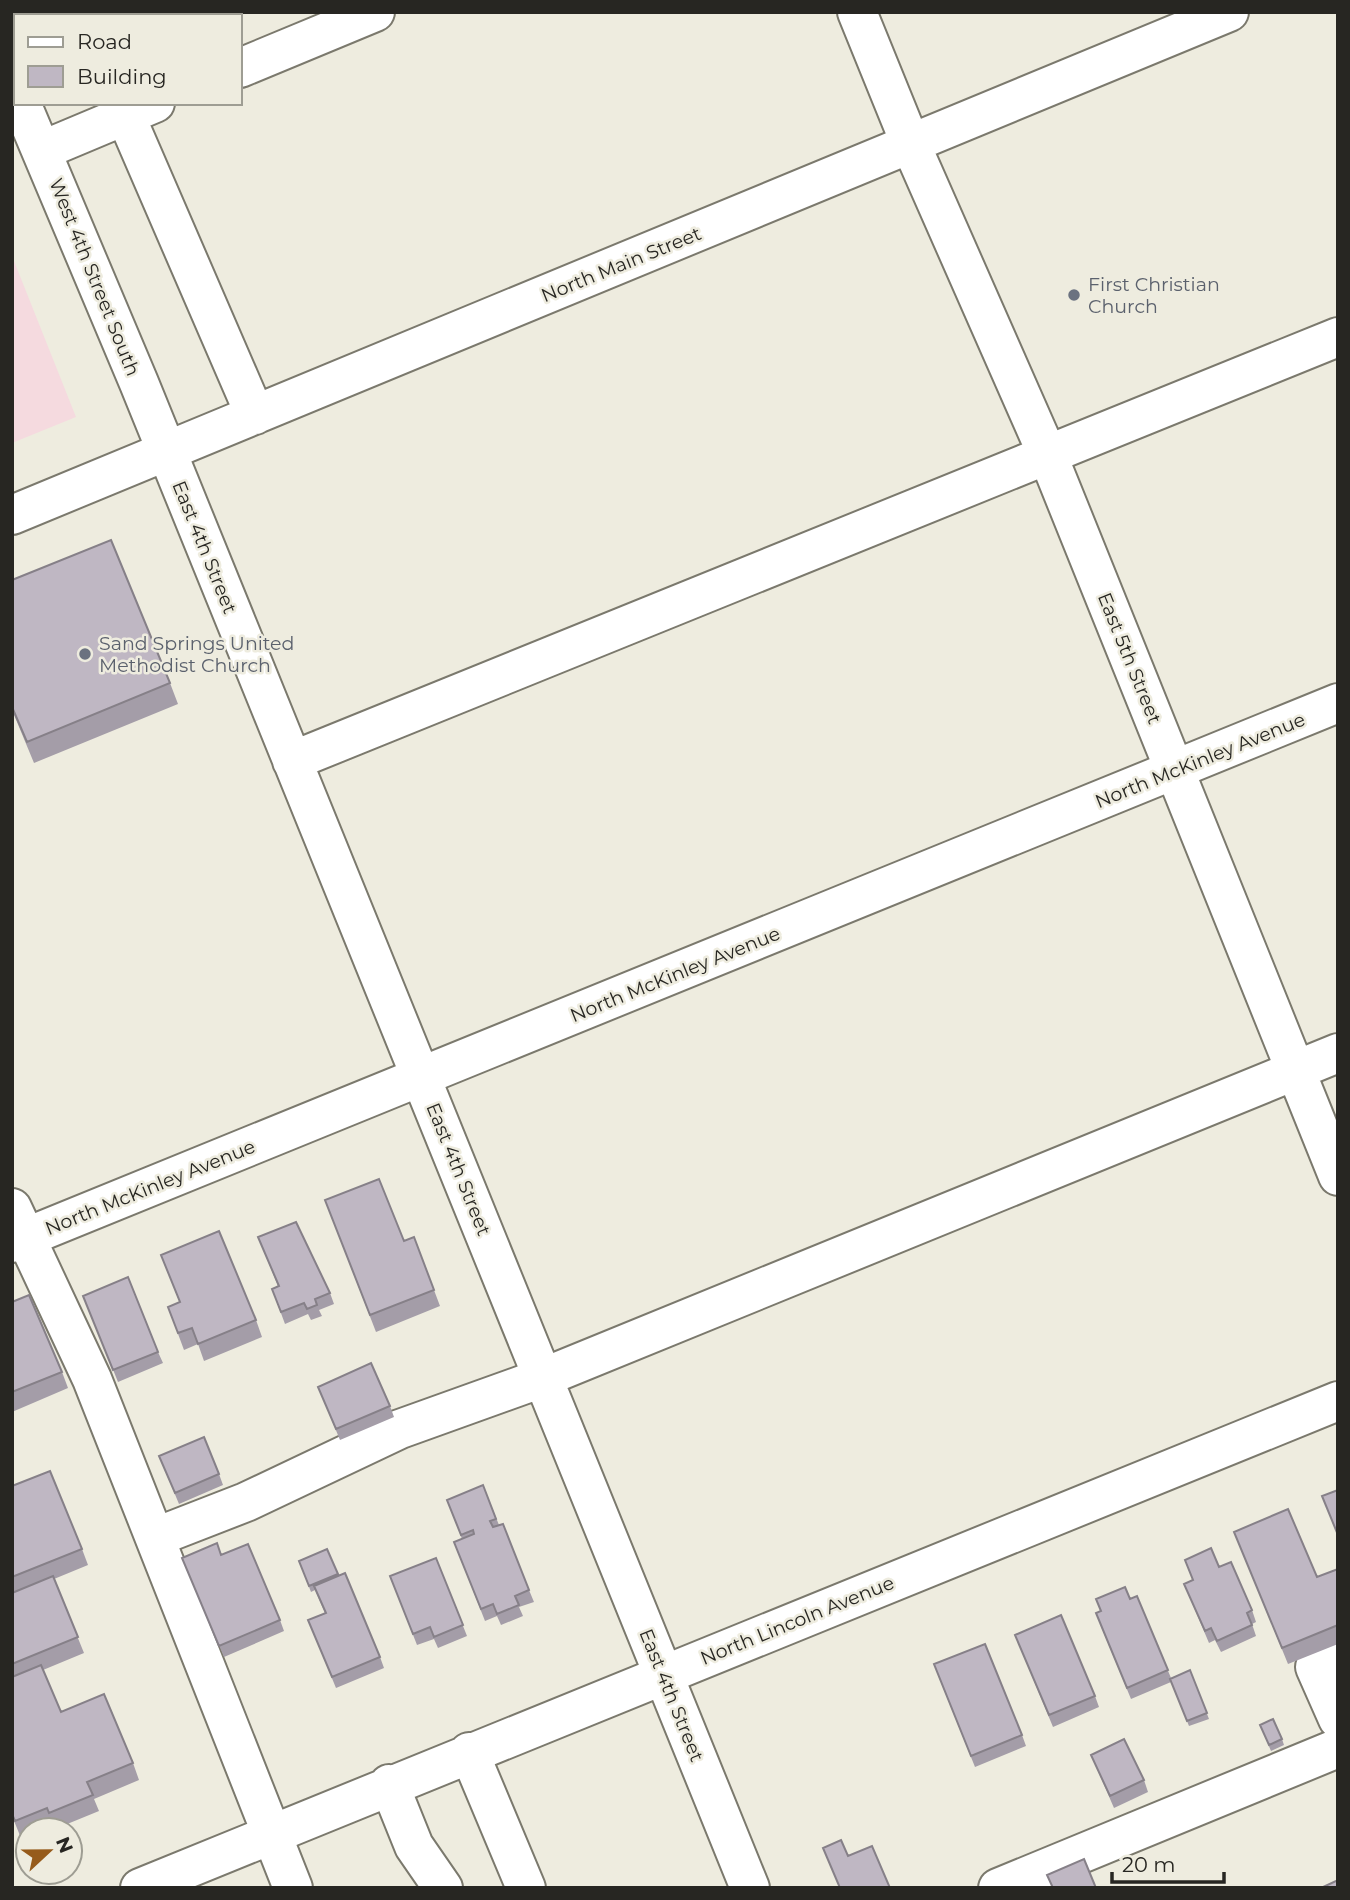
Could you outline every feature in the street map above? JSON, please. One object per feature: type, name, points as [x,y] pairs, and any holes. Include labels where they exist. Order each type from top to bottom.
[{"type":"street","points":[[242,67],[374,12]]},
{"type":"street","name":"East 5th Street","points":[[857,12],[911,145],[1048,456],[1338,1176]]},
{"type":"street","name":"North Main Street","points":[[12,515],[1229,12]]},
{"type":"street","name":"West 4th Street South","points":[[23,105],[166,452]]},
{"type":"street","points":[[43,150],[133,107],[255,415]]},
{"type":"street","points":[[292,761],[1338,337]]},
{"type":"street","name":"East 4th Street","points":[[166,452],[750,1888]]},
{"type":"street","name":"North McKinley Avenue","points":[[17,1230],[421,1077],[1338,703]]},
{"type":"street","points":[[156,1536],[246,1502],[400,1429],[542,1378],[1338,1054]]},
{"type":"street","points":[[17,1230],[92,1379],[293,1888]]},
{"type":"street","name":"North Lincoln Avenue","points":[[140,1888],[389,1784],[1338,1401]]},
{"type":"street","points":[[1338,1657],[1315,1667],[1338,1719]]},
{"type":"street","points":[[998,1888],[1338,1748]]},
{"type":"street","points":[[469,1752],[526,1888]]},
{"type":"street","points":[[389,1784],[414,1846],[443,1888]]},
{"type":"shaded area","points":[[12,256],[76,417],[12,443]]},
{"type":"building","name":"Sand Springs United Methodist Church","points":[[111,540],[170,683],[27,742],[12,707],[12,580]]},
{"type":"building","points":[[379,1179],[404,1241],[414,1237],[434,1290],[370,1315],[325,1200]]},
{"type":"building","points":[[296,1222],[330,1293],[315,1299],[317,1305],[307,1309],[304,1303],[281,1312],[272,1289],[279,1286],[258,1237]]},
{"type":"building","points":[[219,1231],[256,1320],[198,1344],[192,1328],[178,1333],[168,1307],[180,1302],[161,1255]]},
{"type":"building","points":[[128,1277],[158,1352],[113,1370],[83,1296]]},
{"type":"building","points":[[29,1295],[62,1372],[12,1392],[12,1302]]},
{"type":"building","points":[[371,1363],[390,1406],[336,1429],[318,1387]]},
{"type":"building","points":[[204,1437],[219,1474],[175,1493],[159,1456]]},
{"type":"building","points":[[50,1471],[82,1549],[12,1577],[12,1486]]},
{"type":"building","points":[[483,1485],[496,1519],[490,1521],[493,1527],[503,1524],[529,1590],[515,1596],[519,1605],[497,1614],[493,1604],[481,1609],[454,1542],[474,1534],[473,1530],[461,1535],[447,1500]]},
{"type":"building","points":[[1338,1490],[1338,1535],[1322,1496]]},
{"type":"building","points":[[1288,1509],[1317,1577],[1338,1569],[1338,1625],[1282,1648],[1234,1532]]},
{"type":"building","points":[[217,1543],[221,1555],[248,1544],[280,1620],[219,1646],[182,1558]]},
{"type":"building","points":[[1211,1548],[1219,1567],[1231,1562],[1252,1610],[1247,1613],[1252,1625],[1217,1641],[1211,1628],[1205,1631],[1184,1584],[1193,1580],[1185,1560]]},
{"type":"building","points":[[327,1549],[338,1574],[309,1586],[299,1561]]},
{"type":"building","points":[[436,1558],[463,1625],[434,1637],[430,1627],[413,1634],[390,1576]]},
{"type":"building","points":[[345,1573],[380,1657],[332,1677],[308,1620],[326,1613],[314,1586]]},
{"type":"building","points":[[53,1576],[78,1637],[12,1664],[12,1593]]},
{"type":"building","points":[[1125,1587],[1130,1599],[1137,1596],[1168,1670],[1127,1688],[1096,1613],[1101,1611],[1096,1599]]},
{"type":"building","points":[[1061,1615],[1095,1696],[1049,1715],[1015,1635]]},
{"type":"building","points":[[985,1644],[1022,1735],[971,1756],[934,1664]]},
{"type":"building","points":[[41,1665],[61,1712],[104,1694],[133,1763],[87,1782],[93,1795],[49,1813],[47,1808],[27,1816],[14,1816],[14,1819],[12,1677]]},
{"type":"building","points":[[1190,1670],[1207,1713],[1187,1721],[1170,1679]]},
{"type":"building","points":[[1273,1719],[1282,1739],[1269,1745],[1260,1725]]},
{"type":"building","points":[[1124,1739],[1144,1780],[1110,1796],[1091,1755]]},
{"type":"building","points":[[841,1840],[848,1856],[872,1846],[890,1888],[840,1888],[823,1848]]},
{"type":"building","points":[[1084,1859],[1096,1888],[1053,1888],[1047,1875]]},
{"type":"building","points":[[1338,1880],[1338,1888],[1321,1888]]},
{"type":"place","name":"First Christian Church","points":[[1074,295]]},
{"type":"place","name":"Sand Springs United Methodist Church","points":[[85,654]]}]
